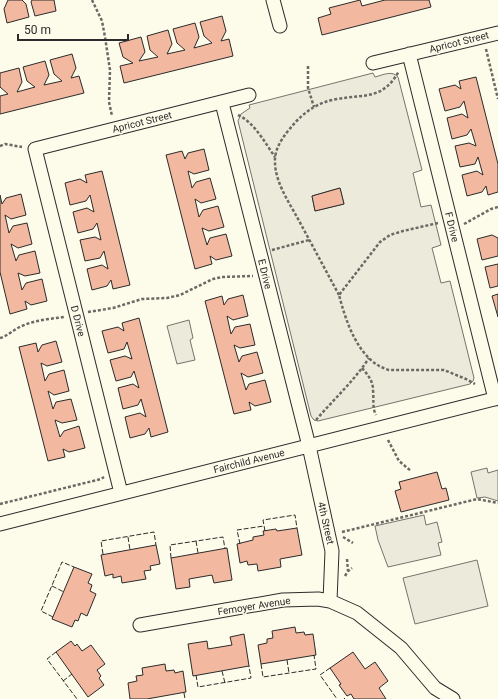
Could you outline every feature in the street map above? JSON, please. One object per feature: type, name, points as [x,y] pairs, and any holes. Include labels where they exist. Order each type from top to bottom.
[{"type":"street","points":[[273,0],[280,26]]},
{"type":"street","name":"Apricot Street","points":[[373,63],[498,33]]},
{"type":"street","name":"F Drive","points":[[408,54],[496,398]]},
{"type":"street","name":"Apricot Street","points":[[35,148],[249,95]]},
{"type":"street","name":"E Drive","points":[[222,102],[308,446]]},
{"type":"street","name":"D Drive","points":[[35,148],[121,494]]},
{"type":"street","name":"Fairchild Avenue","points":[[0,524],[496,398]]},
{"type":"street","name":"4th Street","points":[[308,446],[332,551],[330,601]]},
{"type":"street","name":"Femoyer Avenue","points":[[140,625],[283,600],[318,599],[330,601],[358,613],[400,648],[435,688],[453,699]]},
{"type":"path","points":[[92,0],[102,21],[105,37],[110,70],[109,102],[115,129]]},
{"type":"path","points":[[483,36],[498,99]]},
{"type":"path","points":[[408,54],[398,73],[383,90],[377,94],[324,102],[314,107],[301,117],[287,132],[276,151],[276,170],[279,180],[309,240],[339,295],[347,321],[359,345],[369,358],[381,368],[389,370],[444,370],[475,384]]},
{"type":"path","points":[[308,66],[308,88],[314,107]]},
{"type":"path","points":[[395,71],[401,77]]},
{"type":"path","points":[[222,102],[251,123],[275,157]]},
{"type":"path","points":[[0,146],[5,144],[35,148]]},
{"type":"path","points":[[339,295],[380,242],[390,236],[403,231],[451,224],[462,224],[498,207]]},
{"type":"path","points":[[260,254],[309,240]]},
{"type":"path","points":[[0,338],[5,337],[22,326],[28,324],[113,308],[142,299],[156,299],[180,295],[222,276],[265,275]]},
{"type":"path","points":[[314,423],[369,358]]},
{"type":"path","points":[[362,368],[369,376],[374,389],[374,412],[398,460],[411,471]]},
{"type":"path","points":[[0,504],[101,479],[104,477],[105,473]]},
{"type":"path","points":[[353,543],[345,539],[342,532],[477,499],[498,503]]},
{"type":"path","points":[[344,582],[348,571],[352,568]]},
{"type":"shaded area","points":[[373,73],[375,77],[390,73],[398,77],[422,170],[413,173],[421,207],[431,205],[441,245],[432,248],[441,283],[450,281],[474,378],[470,384],[318,421],[314,420],[311,416],[238,121],[241,114],[250,108],[249,105]],"holes":[[[340,188],[344,204],[315,211],[312,196]]]},
{"type":"shaded area","points":[[189,320],[193,338],[190,340],[195,360],[177,364],[167,326]]},
{"type":"shaded area","points":[[487,468],[488,473],[498,470],[498,501],[485,497],[477,498],[471,472]]},
{"type":"shaded area","points":[[424,515],[426,525],[437,522],[442,542],[438,543],[441,555],[388,567],[378,540],[375,526]]},
{"type":"shaded area","points":[[477,560],[488,606],[415,624],[403,578]]},
{"type":"building","points":[[8,0],[22,0],[26,4],[29,17],[7,23],[4,9]]},
{"type":"building","points":[[32,0],[54,0],[56,11],[35,16],[31,2]]},
{"type":"building","points":[[360,0],[362,6],[385,0],[429,0],[431,7],[322,35],[318,18],[331,14],[329,8]]},
{"type":"building","points":[[222,16],[226,31],[221,41],[229,39],[233,56],[124,83],[120,66],[133,63],[123,57],[119,43],[141,37],[145,52],[139,61],[158,57],[150,50],[147,36],[168,30],[172,44],[167,54],[185,50],[177,43],[173,29],[195,23],[199,37],[194,48],[212,43],[204,36],[200,22]]},
{"type":"building","points":[[72,54],[76,68],[71,78],[79,76],[84,93],[0,114],[0,96],[8,94],[0,87],[0,73],[19,68],[22,82],[17,92],[35,87],[27,81],[23,67],[45,61],[49,75],[44,85],[62,81],[54,74],[50,60]]},
{"type":"building","points":[[476,77],[498,164],[498,192],[488,195],[486,186],[482,192],[467,196],[462,175],[477,171],[483,175],[478,157],[475,164],[460,167],[455,146],[469,143],[476,146],[471,129],[467,135],[452,139],[447,118],[462,114],[468,118],[464,101],[460,107],[445,111],[439,89],[455,85],[461,89],[459,81]]},
{"type":"building","points":[[204,149],[209,170],[194,174],[188,171],[192,188],[196,182],[210,178],[216,199],[201,203],[195,199],[199,217],[203,210],[218,206],[224,227],[209,231],[202,228],[207,245],[210,238],[226,234],[232,256],[216,260],[210,256],[212,264],[195,269],[166,155],[182,151],[185,159],[188,153]]},
{"type":"building","points":[[102,171],[130,285],[113,289],[111,280],[107,286],[92,290],[87,269],[102,265],[108,269],[104,251],[100,258],[85,261],[80,240],[95,237],[101,240],[97,223],[93,229],[78,233],[73,212],[87,208],[94,212],[90,195],[86,201],[70,205],[65,183],[80,179],[87,183],[85,175]]},
{"type":"building","points":[[340,188],[344,204],[315,211],[312,196]]},
{"type":"building","points":[[21,194],[26,215],[11,219],[5,215],[9,233],[13,226],[27,223],[32,244],[18,248],[11,244],[16,261],[19,255],[35,251],[40,273],[25,276],[18,273],[22,290],[26,283],[42,279],[47,301],[31,305],[25,301],[27,309],[10,314],[0,272],[0,195],[2,204],[6,198]]},
{"type":"building","points":[[492,235],[498,238],[498,256],[482,260],[477,239]]},
{"type":"building","points":[[498,264],[498,286],[490,288],[485,267]]},
{"type":"building","points":[[498,294],[498,317],[492,296]]},
{"type":"building","points":[[243,295],[248,316],[233,320],[227,316],[231,334],[235,327],[250,324],[255,345],[240,348],[234,345],[239,362],[242,356],[257,352],[263,373],[248,377],[241,373],[246,390],[249,384],[265,380],[271,402],[255,406],[249,402],[251,410],[234,414],[205,301],[222,296],[224,305],[228,299]]},
{"type":"building","points":[[139,318],[168,432],[151,437],[149,428],[145,434],[130,438],[125,417],[140,413],[146,417],[141,399],[138,405],[123,409],[118,388],[133,384],[139,388],[134,371],[131,377],[116,381],[110,360],[125,356],[132,359],[127,342],[124,349],[108,353],[102,331],[118,327],[124,331],[122,323]]},
{"type":"building","points":[[56,341],[62,362],[47,366],[41,363],[45,381],[49,374],[64,370],[69,391],[54,395],[48,391],[53,409],[56,402],[71,399],[77,420],[62,423],[55,420],[60,437],[64,431],[79,426],[85,448],[69,452],[63,449],[65,457],[48,461],[19,347],[36,343],[38,352],[42,345]]},
{"type":"building","points":[[437,472],[442,489],[446,488],[449,500],[401,512],[395,491],[401,489],[399,482]]},
{"type":"building","points":[[297,528],[302,555],[280,559],[281,567],[258,571],[257,564],[248,565],[247,561],[240,563],[237,544],[253,540],[253,537],[264,535],[263,531],[276,529],[277,531]]},
{"type":"building","points":[[156,545],[160,564],[150,566],[151,570],[144,571],[146,579],[122,583],[121,576],[113,578],[113,574],[105,576],[101,555]]},
{"type":"building","points":[[227,548],[232,580],[214,583],[212,575],[189,579],[190,587],[176,589],[171,558]]},
{"type":"building","points":[[74,567],[92,574],[88,583],[92,585],[90,591],[96,594],[87,616],[81,613],[78,621],[75,620],[72,627],[52,619]]},
{"type":"building","points":[[295,627],[296,633],[304,632],[305,635],[313,634],[316,655],[261,664],[258,645],[267,643],[267,639],[273,638],[272,631]]},
{"type":"building","points":[[244,634],[249,666],[193,676],[188,644],[207,641],[208,649],[232,645],[230,637]]},
{"type":"building","points":[[71,641],[75,646],[77,644],[82,651],[91,645],[105,664],[97,670],[101,676],[99,678],[104,685],[88,697],[56,652]]},
{"type":"building","points":[[353,652],[365,669],[375,662],[388,681],[379,688],[386,699],[354,699],[351,694],[347,696],[339,685],[341,684],[330,668]]},
{"type":"building","points":[[165,664],[166,671],[174,670],[175,673],[183,671],[186,692],[147,699],[130,699],[128,683],[137,681],[136,676],[143,675],[142,668]]},
{"type":"fence","points":[[265,531],[263,520],[295,515],[297,528]]},
{"type":"fence","points":[[240,544],[237,530],[264,526]]},
{"type":"fence","points":[[103,554],[101,541],[154,532],[156,545]]},
{"type":"fence","points":[[128,537],[130,550]]},
{"type":"fence","points":[[171,558],[170,545],[223,537],[225,549]]},
{"type":"fence","points":[[196,541],[198,553]]},
{"type":"fence","points":[[53,617],[41,611],[62,562],[74,567]]},
{"type":"fence","points":[[52,586],[64,592]]},
{"type":"fence","points":[[56,652],[47,659],[77,699]]},
{"type":"fence","points":[[261,664],[263,677],[316,669],[314,655]]},
{"type":"fence","points":[[287,660],[289,673]]},
{"type":"fence","points":[[196,675],[198,687],[251,678],[249,666]]},
{"type":"fence","points":[[330,668],[320,675],[337,699]]},
{"type":"fence","points":[[222,671],[225,683]]},
{"type":"fence","points":[[63,681],[72,674]]},
{"type":"fence","points":[[184,693],[185,699]]}]
